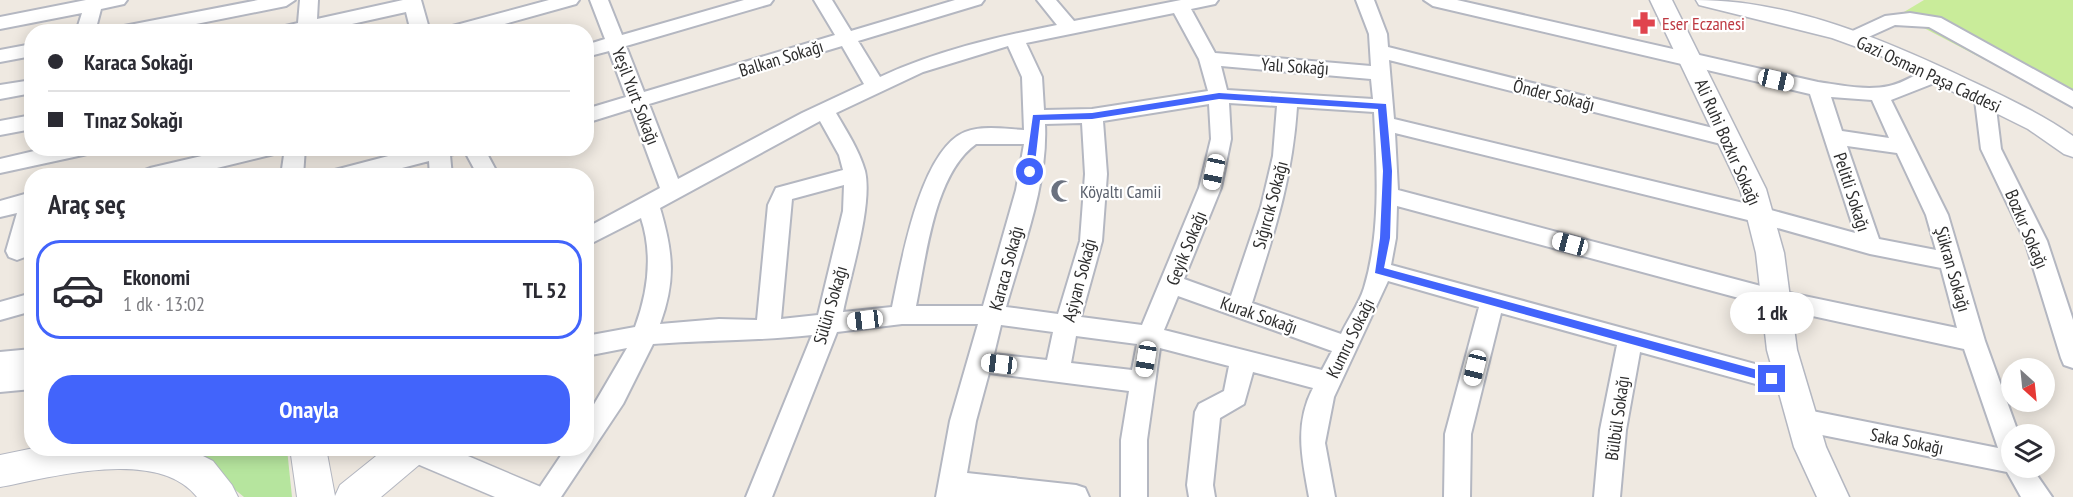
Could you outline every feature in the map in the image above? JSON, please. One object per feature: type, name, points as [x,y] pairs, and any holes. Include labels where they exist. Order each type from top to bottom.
[{"type":"main road","points":[[0,471],[86,456]]},
{"type":"main road","points":[[154,456],[170,458],[200,473],[219,497]]},
{"type":"main road","points":[[309,456],[316,497]]},
{"type":"main road","points":[[353,497],[403,456]]},
{"type":"street","points":[[0,23],[94,2],[118,0]]},
{"type":"street","points":[[164,24],[286,0]]},
{"type":"street","points":[[308,24],[309,0]]},
{"type":"street","points":[[482,24],[570,0]]},
{"type":"street","name":"Yeşil Yurt Sokağı","points":[[599,0],[673,193]]},
{"type":"street","points":[[594,49],[764,0]]},
{"type":"street","points":[[824,0],[876,87]]},
{"type":"street","name":"Balkan Sokağı","points":[[594,114],[975,0]]},
{"type":"street","points":[[1046,0],[1069,27]]},
{"type":"street","points":[[594,234],[825,111],[916,68],[1014,39],[1209,0]]},
{"type":"street","name":"Kumru Sokağı","points":[[1322,497],[1312,443],[1321,397],[1375,289],[1385,238],[1387,195],[1378,34],[1365,0]]},
{"type":"street","points":[[1433,0],[1818,89],[1892,93],[1935,75]]},
{"type":"street","name":"Ali Ruhi Bozkır Sokağı","points":[[1661,0],[1753,189],[1770,253],[1782,350],[1810,447],[1833,497]]},
{"type":"street","name":"Gazi Osman Paşa Caddesi","points":[[1707,0],[1853,38],[1887,50],[1985,100],[2037,123],[2072,147]]},
{"type":"street","points":[[87,24],[94,2]]},
{"type":"street","points":[[328,24],[412,3],[419,24]]},
{"type":"street","name":"Geyik Sokağı","points":[[1134,497],[1134,440],[1150,336],[1210,188],[1221,139],[1219,96],[1209,59],[1180,6]]},
{"type":"street","points":[[1853,38],[1895,17],[1914,17],[1934,22],[2073,100]]},
{"type":"street","name":"Karaca Sokağı","points":[[950,490],[963,421],[1027,190],[1036,127],[1032,77],[1014,39]]},
{"type":"street","points":[[0,56],[24,52]]},
{"type":"street","name":"Yalı Sokağı","points":[[1209,59],[1380,62]]},
{"type":"street","name":"Önder Sokağı","points":[[1380,62],[1729,139]]},
{"type":"street","points":[[0,92],[24,88]]},
{"type":"street","name":"Pelitli Sokağı","points":[[1818,89],[1870,246]]},
{"type":"street","name":"Şükran Sokağı","points":[[1878,93],[1937,215],[1973,340],[2003,424]]},
{"type":"street","points":[[902,315],[934,181],[949,154],[970,138],[1219,96],[1287,100],[1383,115],[1870,246],[1950,261]]},
{"type":"street","name":"Sığırcık Sokağı","points":[[1239,307],[1272,207],[1283,156],[1287,100]]},
{"type":"street","name":"Bozkır Sokağı","points":[[1985,100],[1991,149],[2036,241],[2073,358]]},
{"type":"street","name":"Sülün Sokağı","points":[[759,497],[828,324],[854,211],[855,174],[849,154],[825,111]]},
{"type":"street","name":"Aşiyan Sokağı","points":[[1057,372],[1067,323],[1091,241],[1096,174],[1092,116]]},
{"type":"street","points":[[0,128],[24,124]]},
{"type":"street","name":"Pelitli Sokağı","points":[[1834,137],[1904,147]]},
{"type":"street","points":[[184,168],[236,156]]},
{"type":"street","points":[[401,167],[429,156]]},
{"type":"street","points":[[0,166],[44,160]]},
{"type":"street","points":[[768,330],[779,205],[784,194],[855,174]]},
{"type":"street","points":[[1387,195],[1776,299],[1973,340]]},
{"type":"street","points":[[0,209],[24,203]]},
{"type":"street","points":[[594,429],[606,412],[643,335],[658,285],[658,242],[648,206]]},
{"type":"street","points":[[16,251],[24,224]]},
{"type":"street","points":[[1378,270],[1792,384]]},
{"type":"street","name":"Kurak Sokağı","points":[[1171,284],[1347,346]]},
{"type":"street","points":[[1457,497],[1458,434],[1492,302]]},
{"type":"street","points":[[0,310],[24,304]]},
{"type":"street","points":[[594,344],[643,335],[719,329],[768,330],[902,315],[994,315],[1067,323],[1150,336],[1329,382]]},
{"type":"street","name":"Bülbül Sokağı","points":[[1611,496],[1613,430],[1630,340]]},
{"type":"street","points":[[1202,497],[1200,485],[1208,412],[1235,397],[1243,359]]},
{"type":"street","points":[[0,362],[24,360]]},
{"type":"street","points":[[980,362],[1143,382]]},
{"type":"street","points":[[0,382],[24,380]]},
{"type":"street","name":"Saka Sokağı","points":[[1802,420],[2001,460]]},
{"type":"street","points":[[432,456],[530,497]]},
{"type":"street","points":[[546,497],[574,456]]},
{"type":"street","points":[[2023,478],[2039,497]]},
{"type":"street","points":[[950,490],[1076,497]]},
{"type":"green space","points":[[1924,0],[2073,0],[2073,106],[1899,15]]},
{"type":"green space","points":[[183,456],[288,456],[292,497],[244,497],[217,475]]},
{"type":"place","name":"Eser Eczanesi","points":[[1644,23]]},
{"type":"place","name":"Köyaltı Camii","points":[[1062,191]]},
{"type":"route","points":[[1030,172],[1036,117],[1092,116],[1219,96],[1383,106],[1388,171],[1385,238],[1378,270],[1772,379]]}]
